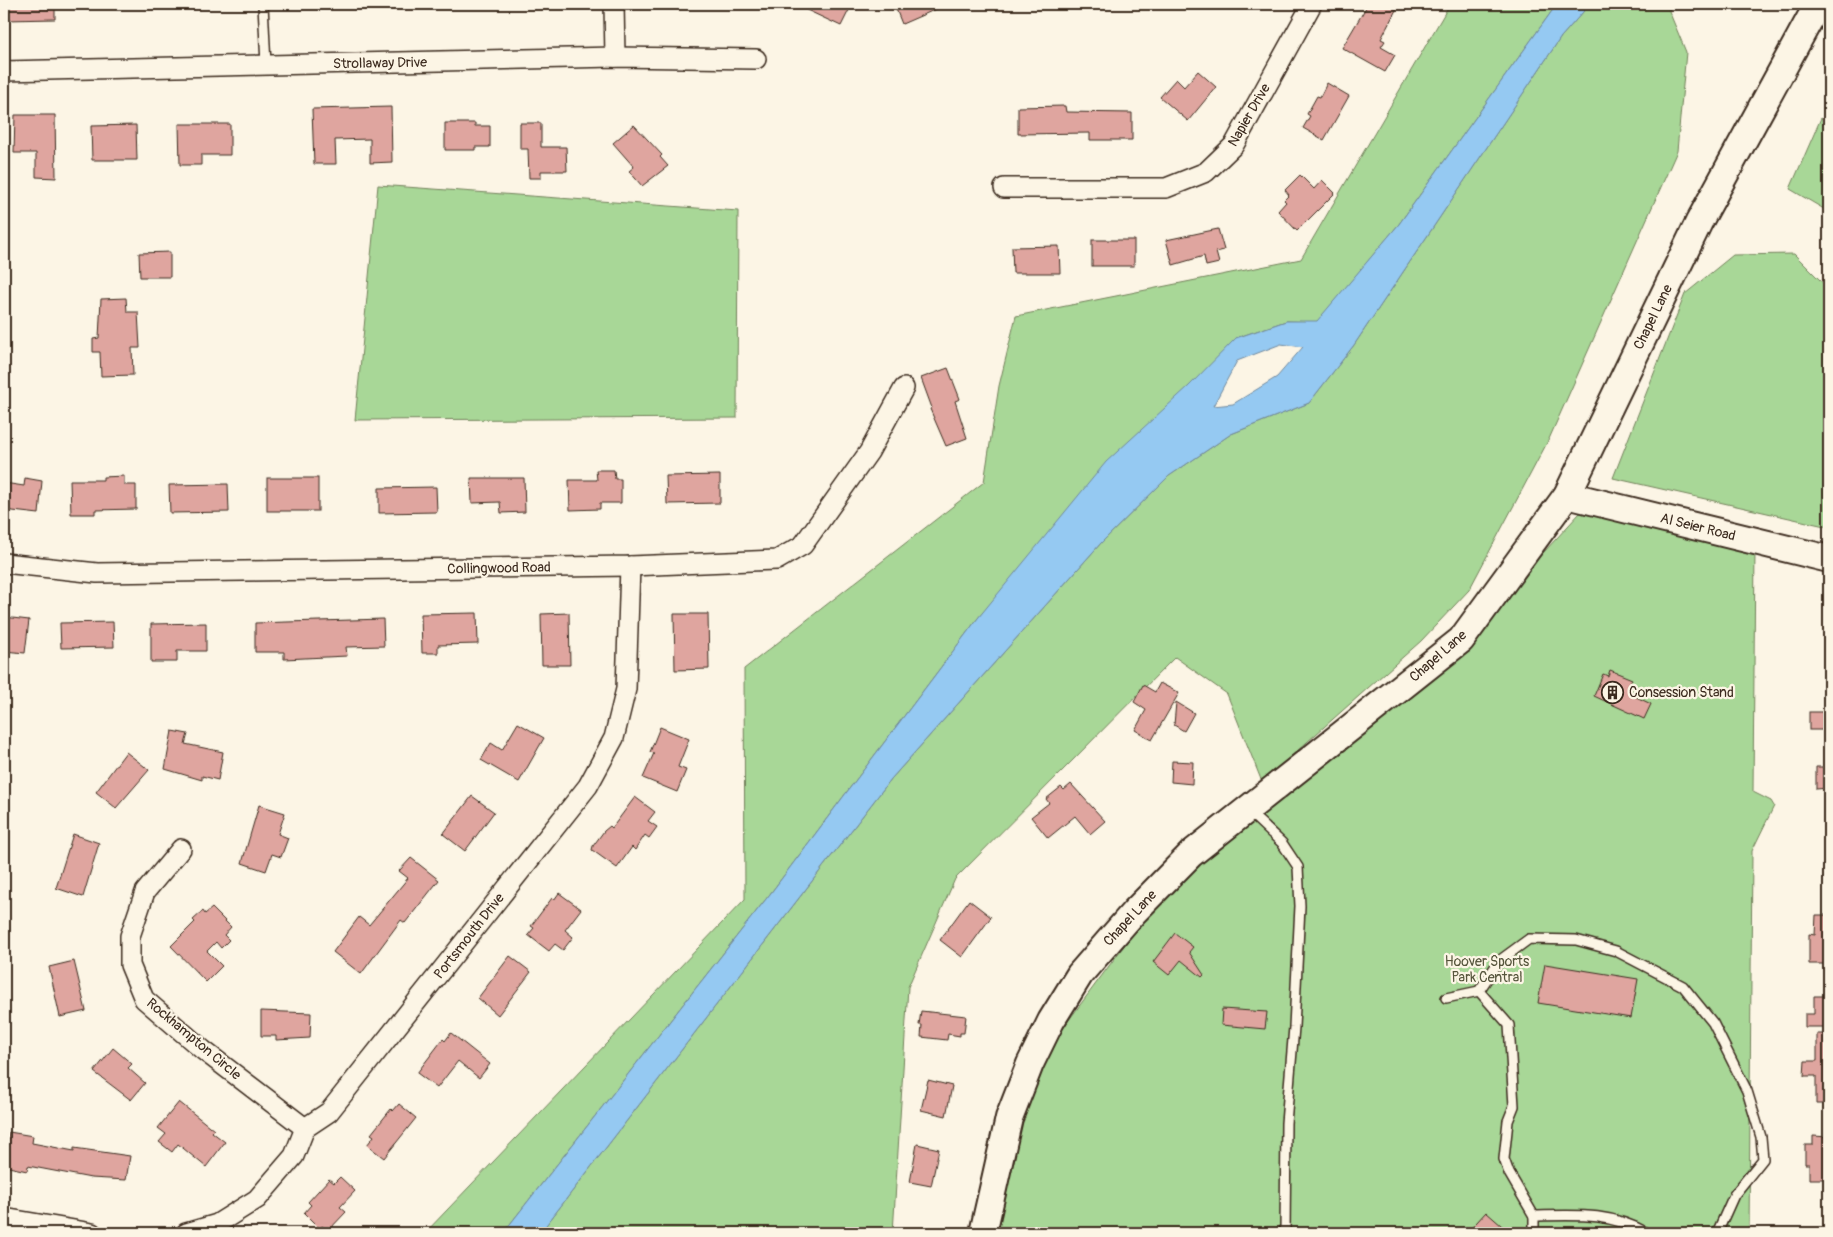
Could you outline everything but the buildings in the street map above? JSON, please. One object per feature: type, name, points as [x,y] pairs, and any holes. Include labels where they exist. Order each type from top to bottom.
[{"type":"street","points":[[614,4],[615,57]]},
{"type":"street","name":"Napier Drive","points":[[1004,188],[1166,188],[1206,172],[1234,145],[1312,4]]},
{"type":"street","name":"Chapel Lane","points":[[983,1233],[1009,1118],[1030,1064],[1051,1022],[1080,974],[1134,912],[1191,854],[1461,640],[1567,495],[1699,222],[1818,4]]},
{"type":"street","name":"Strollaway Drive","points":[[4,71],[615,57],[756,60]]},
{"type":"street","name":"Collingwood Road","points":[[4,563],[97,573],[630,566],[776,560],[803,545],[869,452],[904,388]]},
{"type":"street","name":"Al Seier Road","points":[[1567,495],[1829,559]]},
{"type":"street","name":"Portsmouth Drive","points":[[304,1128],[329,1112],[588,786],[614,738],[626,689],[630,566]]},
{"type":"street","name":"Rockhampton Circle","points":[[181,849],[145,892],[130,936],[130,965],[144,999],[203,1050],[304,1128]]},
{"type":"street","points":[[186,1233],[217,1224],[257,1199],[294,1156],[304,1128]]},
{"type":"street","points":[[4,1218],[92,1233]]},
{"type":"lane","points":[[263,4],[266,66]]},
{"type":"lane","points":[[1247,810],[1282,843],[1298,867],[1299,915],[1294,1027],[1286,1123],[1286,1233]]},
{"type":"lane","points":[[1446,998],[1479,991],[1499,961],[1528,939],[1576,940],[1616,951],[1683,986],[1713,1023],[1746,1092],[1762,1137],[1763,1159],[1734,1195],[1717,1233]]},
{"type":"lane","points":[[1479,991],[1509,1025],[1514,1106],[1508,1121],[1504,1159],[1509,1173],[1534,1216],[1534,1233]]},
{"type":"lane","points":[[1534,1216],[1613,1218],[1647,1233]]},
{"type":"green space","points":[[1450,4],[1557,4],[1399,224],[1317,322],[1286,321],[1236,338],[978,618],[770,894],[503,1233],[425,1233],[745,899],[744,669],[984,482],[999,386],[1016,316],[1301,259]]},
{"type":"green space","points":[[1590,4],[1670,4],[1669,11],[1686,52],[1677,151],[1549,439],[1469,590],[1421,641],[1262,782],[1227,694],[1175,657],[955,879],[908,987],[893,1233],[540,1233],[891,779],[1101,543],[1169,476],[1231,434],[1309,403],[1354,345],[1561,37]]},
{"type":"green space","points":[[1821,118],[1829,125],[1829,212],[1790,189]]},
{"type":"green space","points":[[378,185],[738,211],[737,418],[355,420]]},
{"type":"green space","points":[[1794,254],[1829,289],[1829,527],[1613,478],[1685,294],[1733,255]]},
{"type":"green space","name":"Hoover Sports Park Central","points":[[1580,513],[1755,547],[1753,792],[1771,801],[1774,806],[1752,851],[1749,1233],[997,1233],[1034,1067],[1181,869],[1411,696]]},
{"type":"water","points":[[1557,4],[1590,4],[1561,37],[1354,345],[1309,403],[1231,434],[1169,476],[1101,543],[891,779],[540,1233],[503,1233],[770,894],[978,618],[1106,462],[1189,386],[1236,338],[1286,321],[1317,321],[1399,224]],"holes":[[[1281,344],[1303,347],[1277,377],[1233,404],[1213,406],[1237,361]]]},
{"type":"place","name":"Consession Stand","points":[[1613,692]]}]
